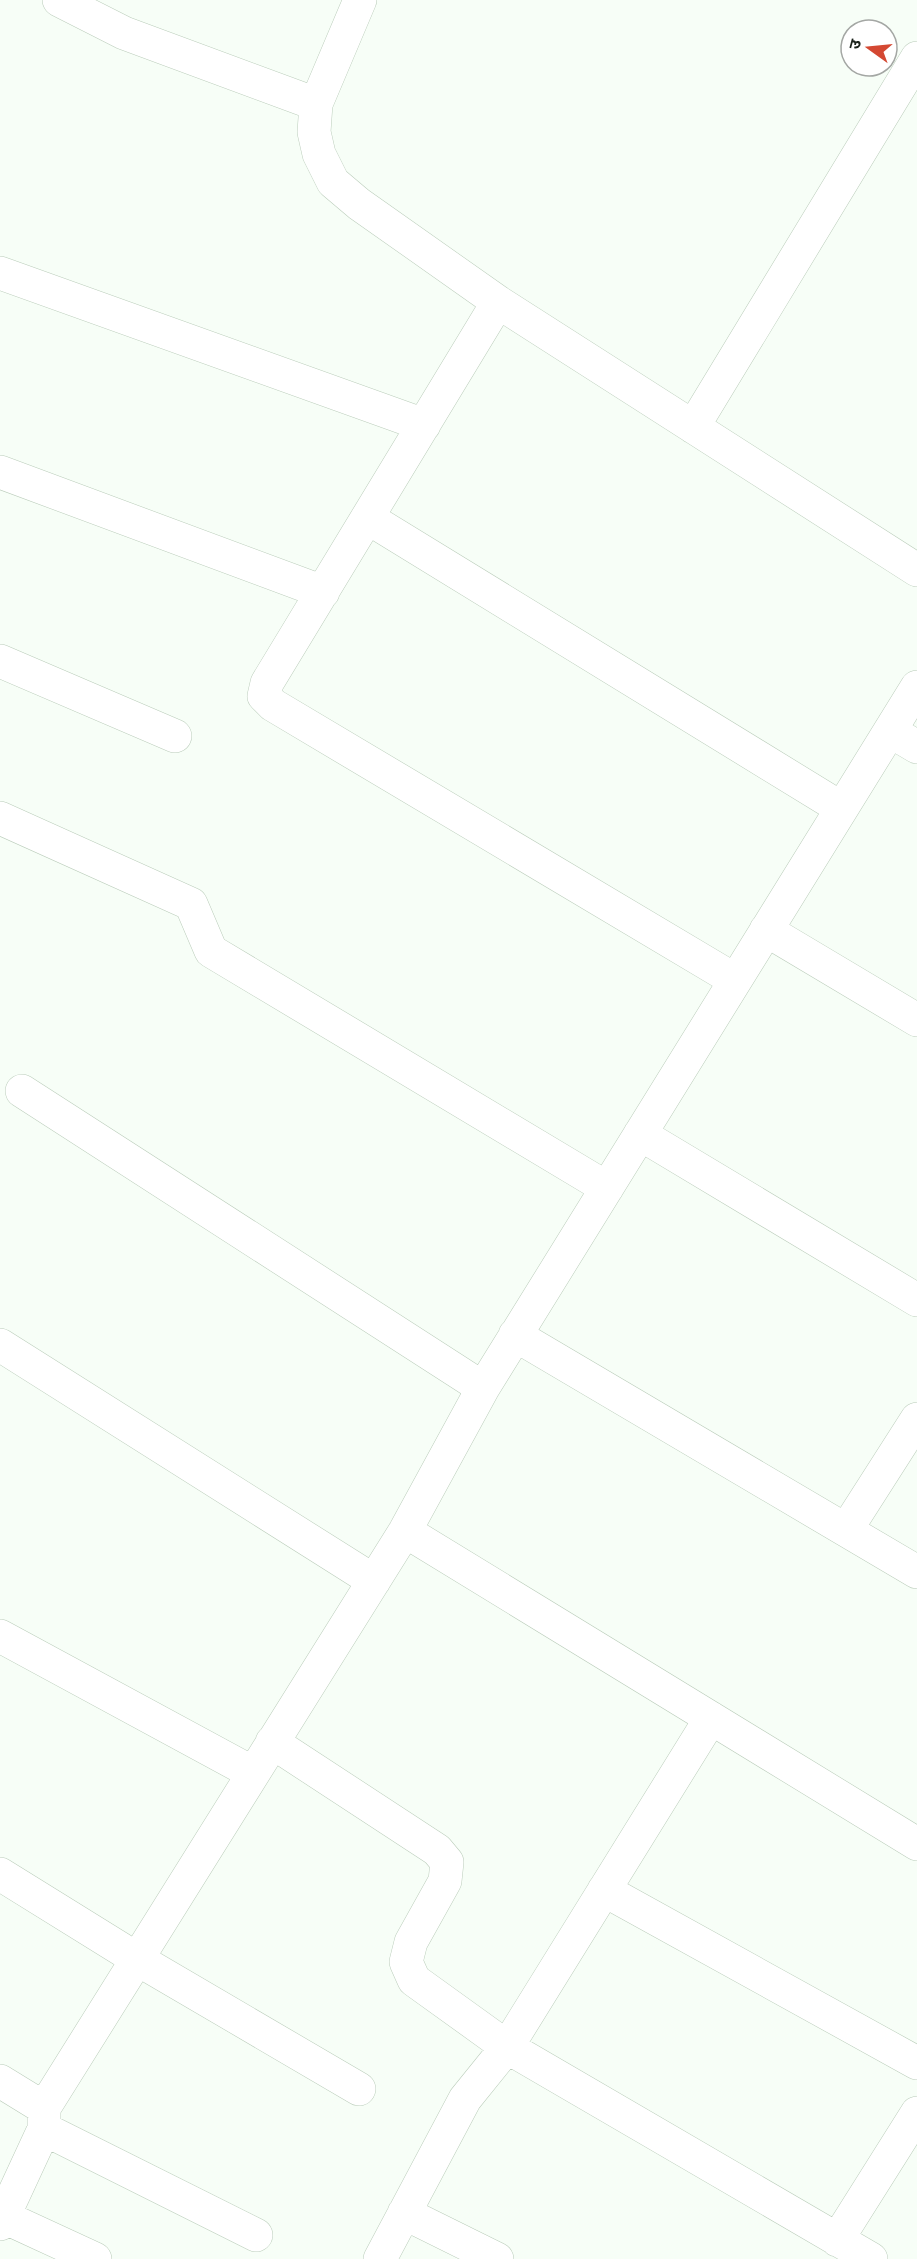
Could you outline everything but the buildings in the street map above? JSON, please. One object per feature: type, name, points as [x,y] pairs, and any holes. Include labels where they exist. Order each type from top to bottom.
[{"type":"street","points":[[59,0],[124,33],[316,104]]},
{"type":"street","points":[[360,0],[316,104],[314,132],[320,154],[333,182],[359,204],[498,302],[917,570]]},
{"type":"street","points":[[693,427],[917,58]]},
{"type":"street","points":[[0,273],[424,425]]},
{"type":"street","points":[[498,302],[267,682],[264,696],[273,705],[735,980]]},
{"type":"street","points":[[0,472],[323,592]]},
{"type":"street","points":[[368,518],[841,808]]},
{"type":"street","points":[[0,661],[175,736]]},
{"type":"street","points":[[95,2259],[2,2220],[44,2118],[137,1959],[405,1531],[483,1388],[515,1335],[841,808],[903,739],[917,687]]},
{"type":"street","points":[[0,818],[191,904],[211,951],[607,1188]]},
{"type":"street","points":[[766,930],[917,1020]]},
{"type":"street","points":[[22,1091],[483,1388]]},
{"type":"street","points":[[640,1134],[917,1300]]},
{"type":"street","points":[[515,1335],[917,1572]]},
{"type":"street","points":[[0,1345],[374,1581]]},
{"type":"street","points":[[846,1530],[917,1419]]},
{"type":"street","points":[[405,1531],[917,1844]]},
{"type":"street","points":[[0,1636],[253,1773]]},
{"type":"street","points":[[380,2259],[465,2098],[507,2047],[711,1718]]},
{"type":"street","points":[[272,1742],[437,1850],[447,1862],[445,1881],[411,1942],[406,1962],[414,1980],[507,2047],[871,2259]]},
{"type":"street","points":[[0,1874],[137,1959],[360,2089]]},
{"type":"street","points":[[604,1890],[917,2063]]},
{"type":"street","points":[[0,2081],[44,2118],[256,2235]]},
{"type":"street","points":[[837,2240],[917,2113]]},
{"type":"street","points":[[404,2213],[497,2259]]}]
